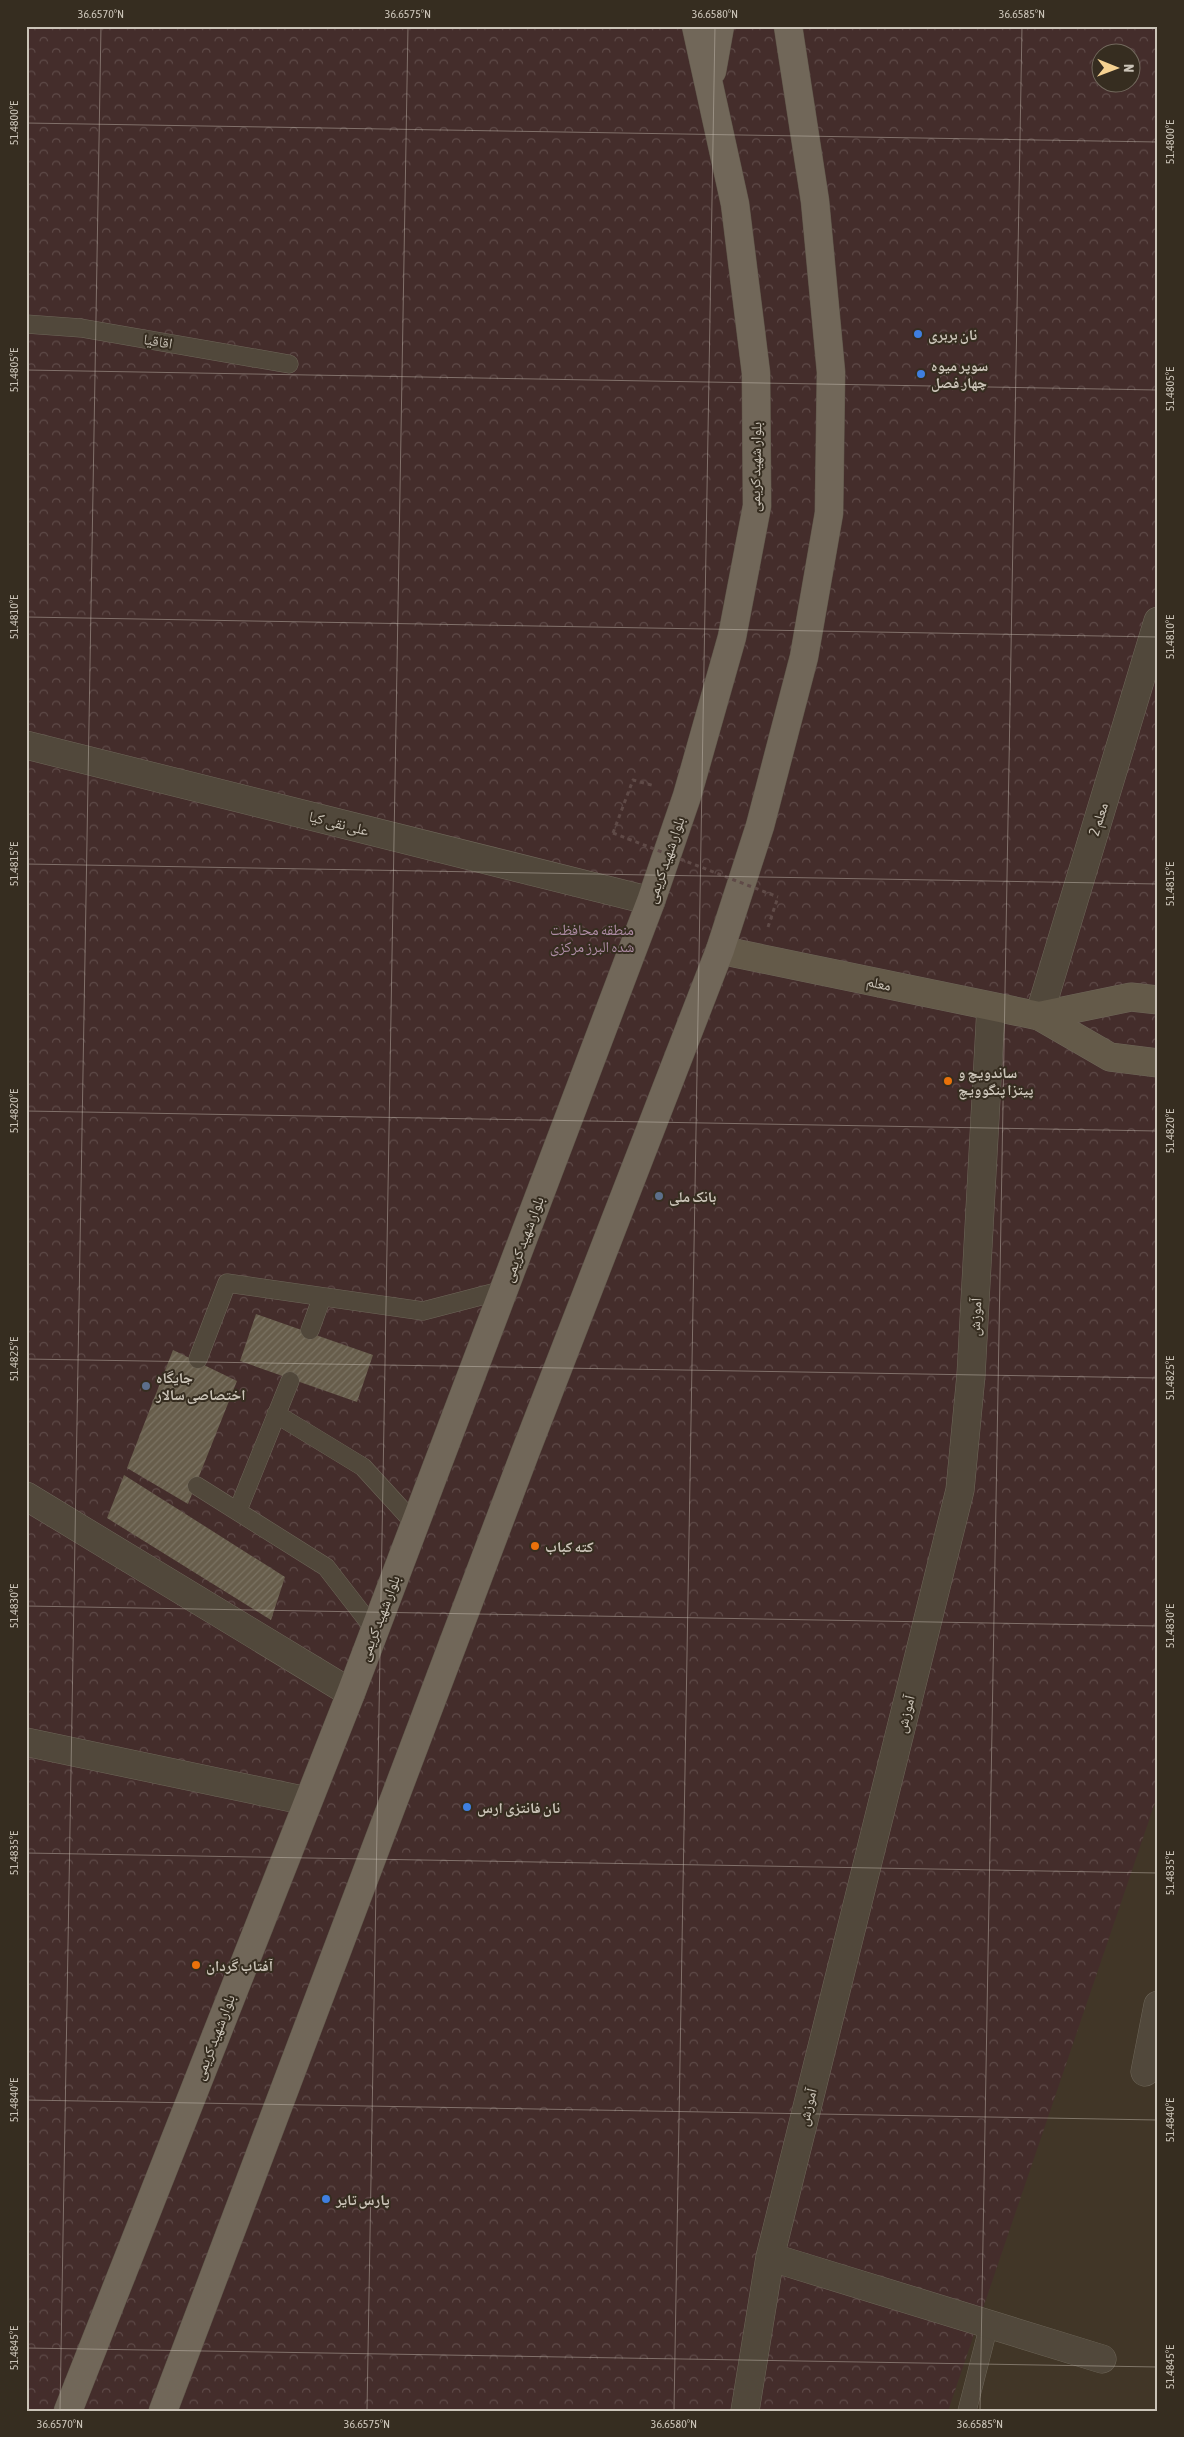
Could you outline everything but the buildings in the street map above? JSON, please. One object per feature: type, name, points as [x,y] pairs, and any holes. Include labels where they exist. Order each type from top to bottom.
[{"type":"main road","name":"بلوار شهید کریمی","points":[[68,2411],[351,1693],[651,901],[687,796],[732,637],[757,506],[756,373],[735,204],[710,82],[696,26]]},
{"type":"main road","points":[[710,82],[720,26]]},
{"type":"main road","points":[[163,2411],[525,1453],[720,950],[760,826],[804,657],[829,513],[831,372],[815,201],[788,26]]},
{"type":"main road","points":[[154,2411],[172,2386]]},
{"type":"street","name":"معلم 2","points":[[1039,1016],[1158,621]]},
{"type":"street","name":"علی نقی کیا","points":[[26,745],[651,901]]},
{"type":"street","name":"معلم","points":[[720,950],[1039,1016],[1110,1057],[1158,1063]]},
{"type":"street","name":"معلم","points":[[1039,1016],[1132,997],[1158,1000]]},
{"type":"street","name":"آموزش","points":[[745,2411],[770,2257],[960,1490],[972,1375],[991,1007]]},
{"type":"street","points":[[26,1496],[351,1693]]},
{"type":"street","points":[[26,1742],[307,1801]]},
{"type":"street","points":[[1145,2072],[1158,2005]]},
{"type":"street","points":[[770,2257],[1102,2359]]},
{"type":"lane","name":"اقاقیا","points":[[26,324],[81,328],[290,364]]},
{"type":"lane","points":[[198,1359],[227,1283],[423,1311],[504,1290]]},
{"type":"lane","points":[[310,1330],[322,1297]]},
{"type":"lane","points":[[238,1510],[290,1381]]},
{"type":"lane","points":[[276,1414],[364,1467],[415,1524]]},
{"type":"lane","points":[[198,1486],[326,1567],[374,1629]]},
{"type":"lane","points":[[967,2411],[989,2325]]},
{"type":"path","points":[[633,780],[613,833],[778,897],[766,933]]},
{"type":"green space","name":"منطقه محافظت شده البرز مرکزی","points":[[26,26],[1158,26],[1158,1794],[948,2411],[26,2411]]},
{"type":"place","name":"نان بربری","points":[[918,334]]},
{"type":"place","name":"سوپر ميوه چهار فصل","points":[[921,374]]},
{"type":"place","name":"ساندویچ و پیتزا پنگوویچ","points":[[948,1081]]},
{"type":"place","name":"بانک ملی","points":[[659,1196]]},
{"type":"place","name":"جایگاه اختصاصی سالار","points":[[146,1386]]},
{"type":"place","name":"کته کباب","points":[[535,1546]]},
{"type":"place","name":"نان فانتزی ارس","points":[[467,1807]]},
{"type":"place","name":"آفتاب گردان","points":[[196,1965]]},
{"type":"place","name":"پارس تایر","points":[[326,2199]]}]
